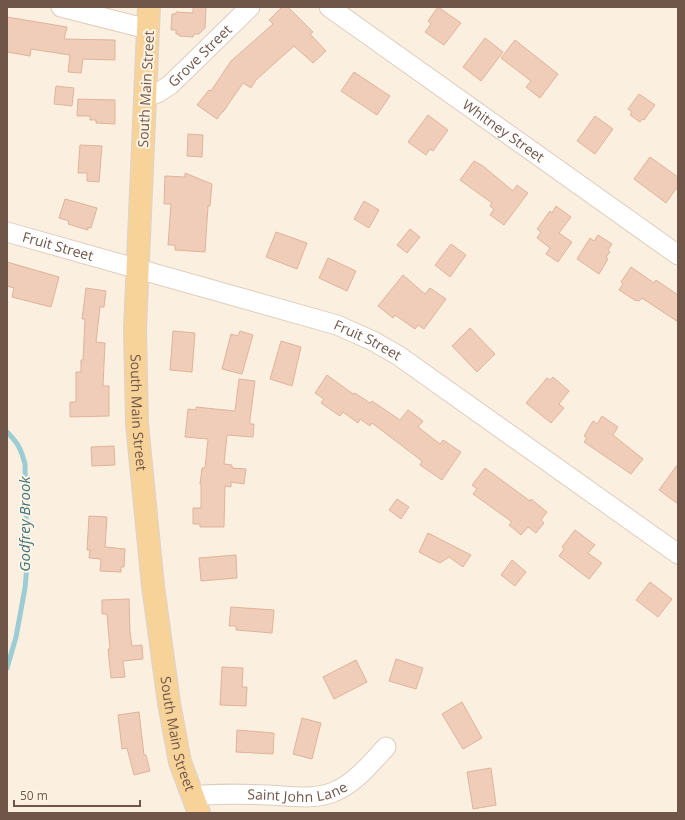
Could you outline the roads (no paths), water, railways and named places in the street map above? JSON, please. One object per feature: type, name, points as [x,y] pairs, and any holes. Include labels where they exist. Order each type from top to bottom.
[{"type":"main road","name":"South Main Street","points":[[149,7],[137,270],[135,348],[136,410],[154,593],[168,703],[183,772],[195,804]]},
{"type":"street","points":[[61,7],[148,30]]},
{"type":"street","name":"Grove Street","points":[[146,98],[159,92],[175,80],[250,7]]},
{"type":"street","name":"Whitney Street","points":[[328,7],[678,255]]},
{"type":"street","name":"Fruit Street","points":[[7,232],[137,270],[337,325],[373,341],[398,356],[678,554]]},
{"type":"street","name":"Saint John Lane","points":[[195,804],[231,794],[305,796],[332,793],[340,790],[354,780],[386,747]]},
{"type":"waterway","name":"Godfrey Brook","points":[[7,432],[19,446],[25,464],[27,565],[25,588],[16,637],[7,668]]}]
